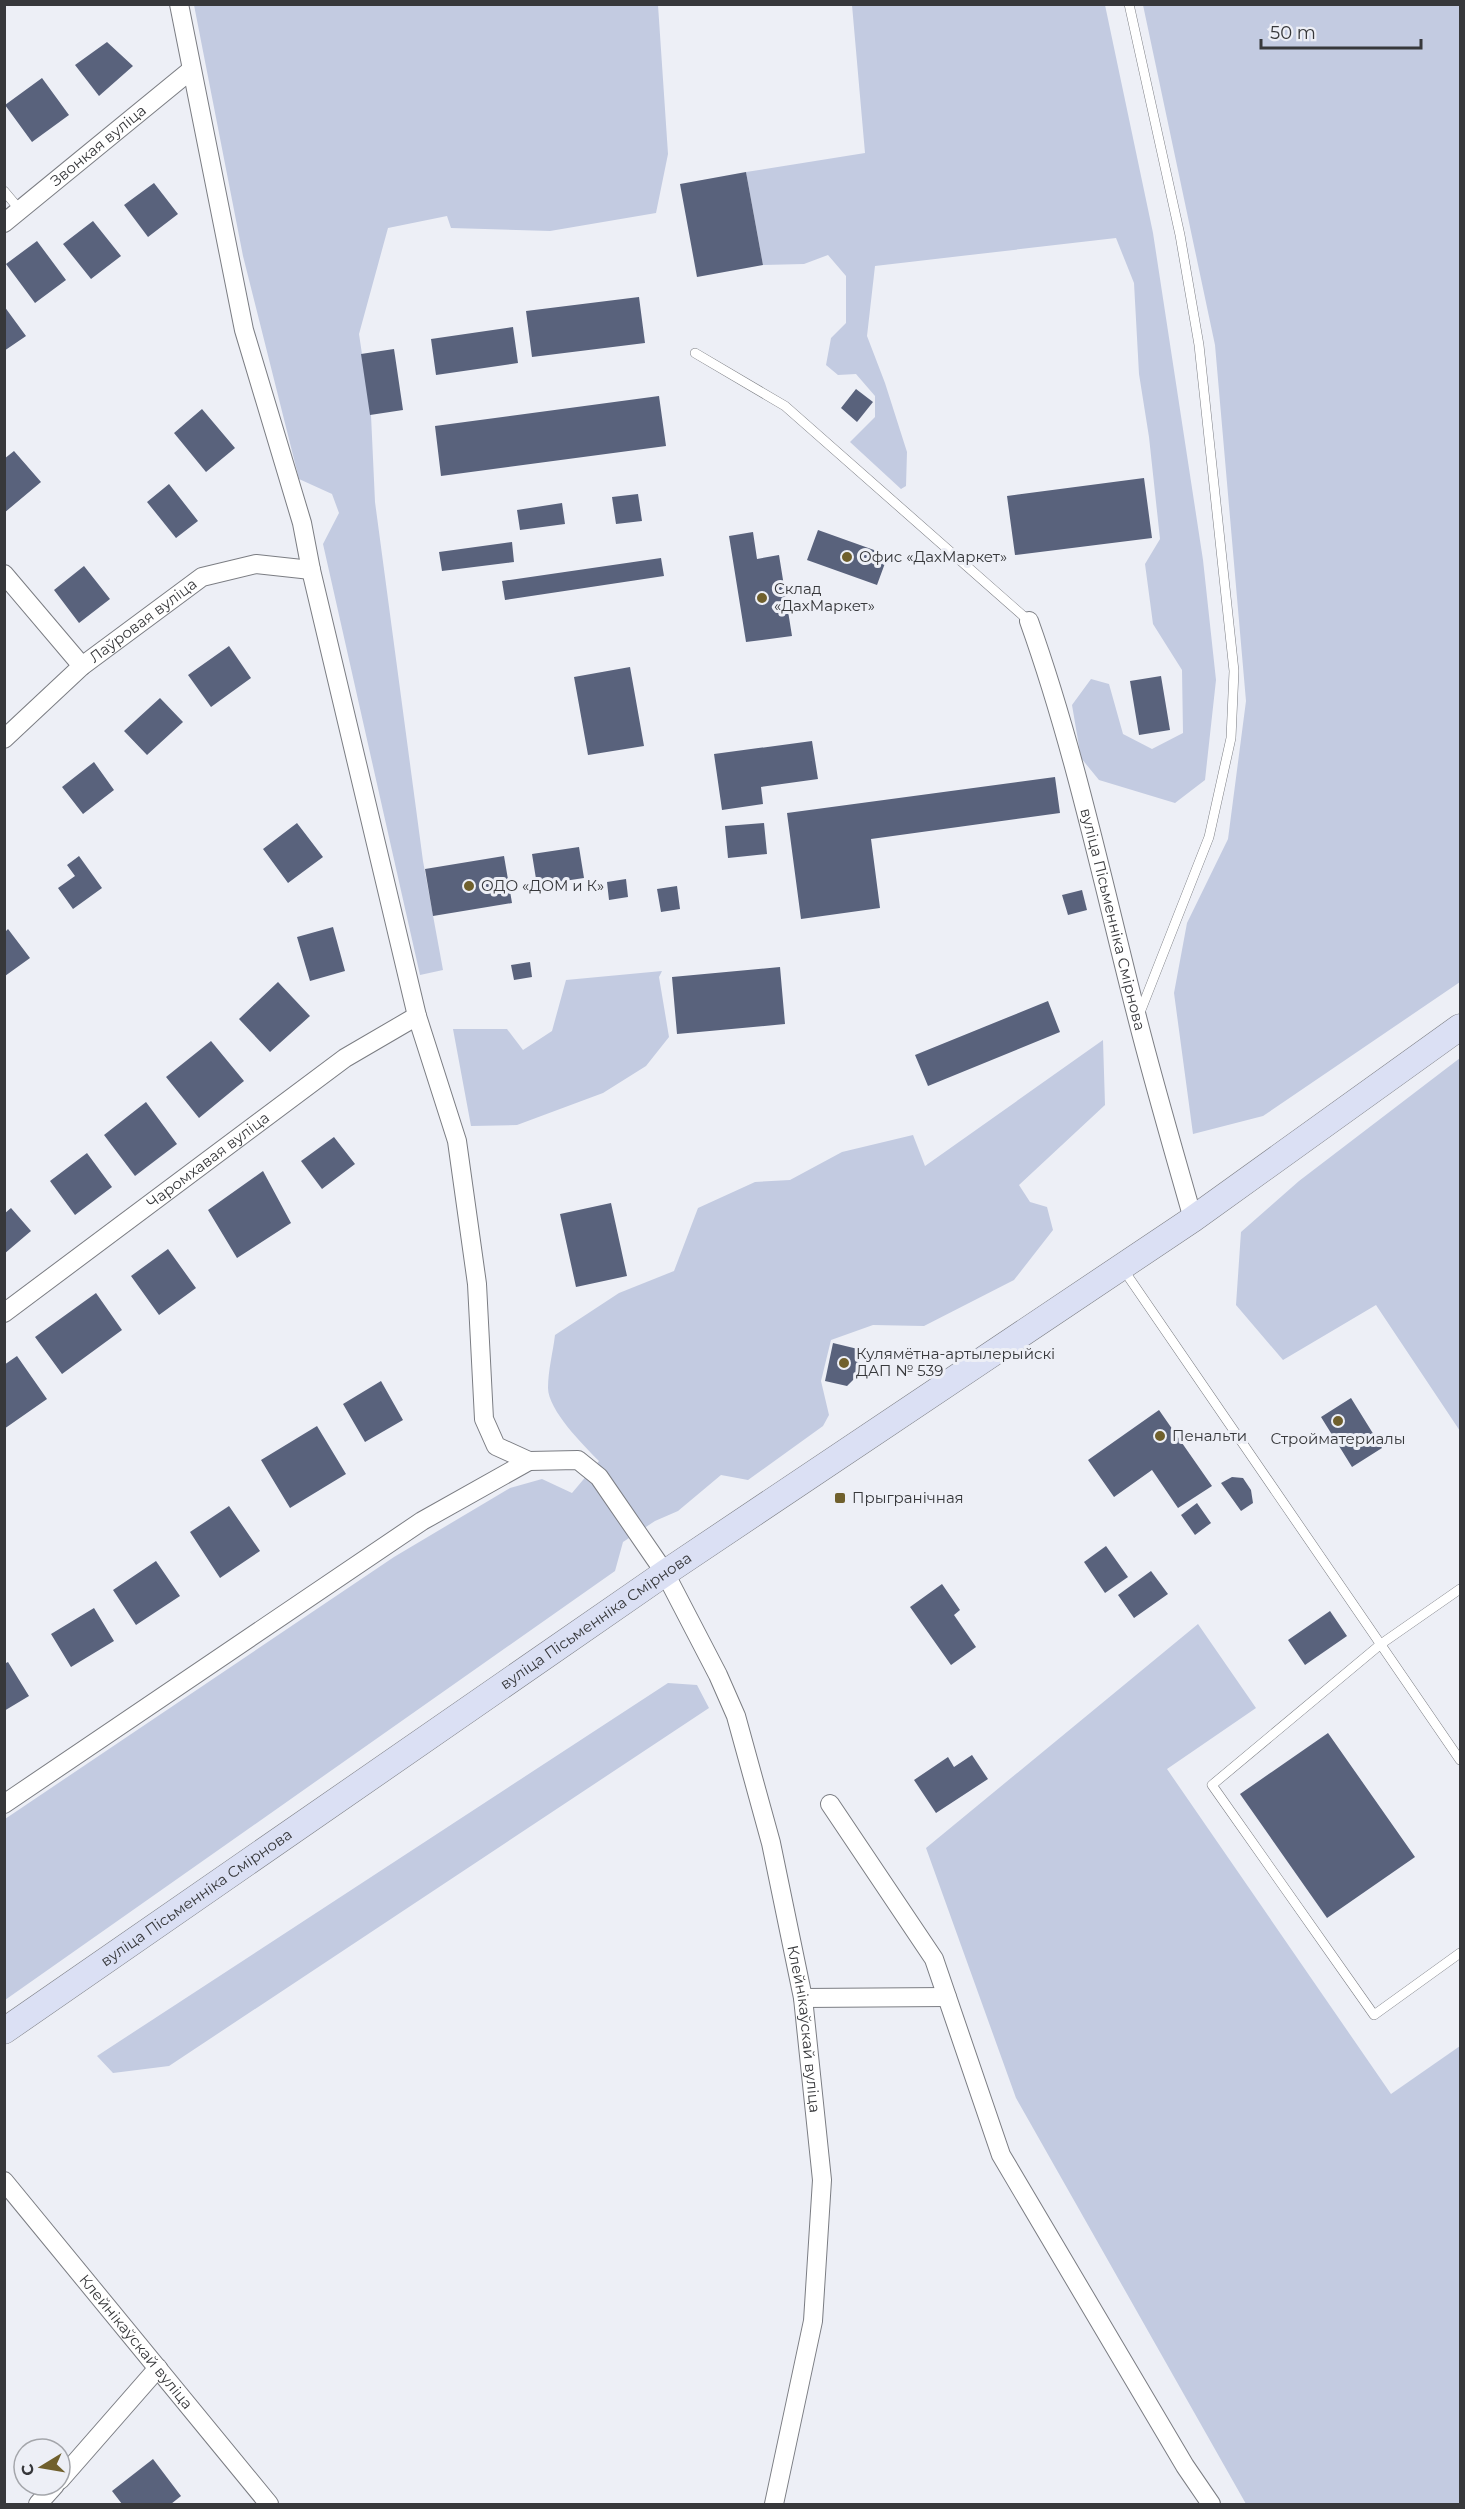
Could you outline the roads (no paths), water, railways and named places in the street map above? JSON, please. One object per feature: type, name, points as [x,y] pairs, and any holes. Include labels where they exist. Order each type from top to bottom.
[{"type":"main road","name":"вуліца Пісьменніка Смірнова","points":[[4,2031],[664,1574],[1193,1219],[1461,1027]]},
{"type":"street","points":[[179,4],[244,330],[302,523],[311,570],[417,1016],[457,1141],[477,1284],[484,1419],[496,1446],[529,1461]]},
{"type":"street","name":"Звонкая вуліца","points":[[4,224],[191,70]]},
{"type":"street","name":"Лаўровая вуліца","points":[[4,739],[82,666],[202,577],[256,564],[311,570]]},
{"type":"street","points":[[4,574],[82,666]]},
{"type":"street","name":"вуліца Пісьменніка Смірнова","points":[[1029,621],[1054,692],[1137,1019],[1193,1219]]},
{"type":"street","name":"Чаромхавая вуліца","points":[[4,1313],[345,1059],[417,1016]]},
{"type":"street","name":"Клейнікаўскай вуліца","points":[[529,1461],[578,1460],[599,1477],[664,1574],[718,1674],[736,1716],[771,1843],[803,1998],[822,2180],[813,2321],[774,2505]]},
{"type":"street","points":[[4,1804],[422,1521],[529,1461]]},
{"type":"street","points":[[830,1804],[934,1959],[1001,2155],[1185,2466],[1211,2505]]},
{"type":"street","points":[[803,1998],[947,1997]]},
{"type":"street","name":"Клейнікаўскай вуліца","points":[[4,2181],[269,2505]]},
{"type":"street","points":[[72,2466],[158,2368]]},
{"type":"lane","points":[[1129,4],[1180,236],[1199,345],[1234,671],[1231,738],[1209,837],[1137,1019]]},
{"type":"lane","points":[[4,191],[20,210]]},
{"type":"lane","points":[[695,353],[785,406],[1029,621]]},
{"type":"lane","points":[[1121,1267],[1461,1760]]},
{"type":"lane","points":[[1461,1589],[1380,1644],[1212,1785],[1374,2015],[1461,1953]]},
{"type":"place","name":"Офис «ДахМаркет»","points":[[847,557]]},
{"type":"place","name":"Склад «ДахМаркет»","points":[[762,598]]},
{"type":"place","name":"ОДО «ДОМ и К»","points":[[469,886]]},
{"type":"place","name":"Кулямётна-артылерыйскі ДАП № 539","points":[[844,1363]]},
{"type":"place","name":"Стройматериалы","points":[[1338,1421]]},
{"type":"place","name":"Пенальти","points":[[1160,1436]]},
{"type":"place","name":"Прыгранічная","points":[[840,1498]]}]
